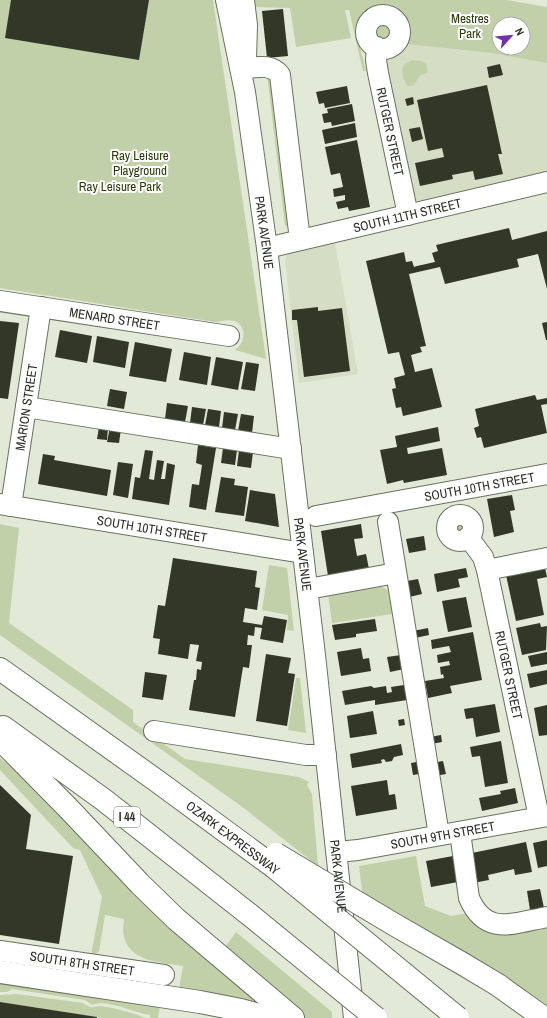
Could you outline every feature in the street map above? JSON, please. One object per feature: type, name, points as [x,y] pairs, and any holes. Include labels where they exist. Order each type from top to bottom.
[{"type":"highway","name":"OZARK EXPRESSWAY","points":[[0,669],[221,828],[275,860],[458,1018]]},
{"type":"highway","name":"I 44","points":[[0,725],[104,800],[250,915],[376,1018]]},
{"type":"highway","points":[[0,739],[140,884],[176,918],[293,1018]]},
{"type":"highway","points":[[275,860],[464,964],[498,985],[544,1018]]},
{"type":"highway","points":[[0,972],[163,985],[269,1018]]},
{"type":"street","name":"PARK AVENUE","points":[[226,0],[245,92],[268,248],[308,589],[354,1018]]},
{"type":"street","name":"PARK AVENUE","points":[[244,0],[247,25],[245,92]]},
{"type":"street","name":"RUTGER STREET","points":[[377,48],[376,60],[378,73],[408,215]]},
{"type":"street","points":[[246,68],[271,68],[276,70],[280,75],[300,240]]},
{"type":"street","name":"SOUTH 11TH STREET","points":[[268,248],[547,182]]},
{"type":"street","name":"MENARD STREET","points":[[0,301],[229,336]]},
{"type":"street","name":"MARION STREET","points":[[6,505],[26,407],[41,307]]},
{"type":"street","points":[[26,407],[291,449]]},
{"type":"street","name":"SOUTH 10TH STREET","points":[[316,516],[547,474]]},
{"type":"street","name":"SOUTH 10TH STREET","points":[[6,505],[303,553]]},
{"type":"street","points":[[388,522],[439,835]]},
{"type":"street","name":"RUTGER STREET","points":[[468,537],[483,557],[487,570],[543,817]]},
{"type":"street","points":[[487,570],[547,558]]},
{"type":"street","points":[[308,589],[396,573]]},
{"type":"street","points":[[154,731],[306,755],[326,755]]},
{"type":"street","name":"SOUTH 9TH STREET","points":[[337,852],[358,850],[543,817]]},
{"type":"street","points":[[460,832],[469,898],[480,915],[489,922],[497,924],[547,917]]},
{"type":"street","name":"SOUTH 8TH STREET","points":[[0,951],[163,985]]},
{"type":"shaded area","points":[[406,44],[491,53],[491,56],[508,56],[547,63],[547,172],[420,202],[415,200],[385,66],[388,61],[394,57]]},
{"type":"shaded area","points":[[335,242],[358,374],[299,383],[285,260],[286,256],[289,253]]},
{"type":"green space","name":"Ray Leisure Park","points":[[0,0],[213,0],[266,359],[235,350],[241,343],[244,335],[238,323],[232,320],[215,322],[0,288]]},
{"type":"green space","name":"Mestres Park","points":[[254,0],[506,0],[547,7],[547,63],[508,56],[531,56],[531,16],[491,16],[491,53],[406,44],[409,30],[406,17],[402,11],[390,4],[379,4],[362,15],[359,23],[358,39],[366,71],[363,71],[349,10],[345,10],[351,38],[296,47],[290,8],[254,7]]},
{"type":"green space","points":[[383,23],[389,25],[391,31],[389,37],[383,39],[377,37],[375,31],[377,25]]},
{"type":"green space","points":[[413,60],[421,61],[426,64],[428,72],[421,75],[413,85],[407,86],[403,78],[402,70],[405,64]]},
{"type":"green space","points":[[267,74],[271,75],[292,225],[285,226]]},
{"type":"green space","points":[[459,519],[466,524],[467,527],[462,534],[459,535],[452,530],[451,527],[456,520]]},
{"type":"green space","points":[[0,524],[19,528],[9,623],[133,710],[133,722],[185,759],[299,777],[309,782],[307,785],[312,794],[318,866],[241,806],[0,635]]},
{"type":"green space","points":[[269,565],[287,568],[294,631],[287,630],[288,615],[262,610]]},
{"type":"green space","points":[[377,585],[390,592],[399,613],[332,623],[328,593]]},
{"type":"green space","points":[[296,678],[300,678],[306,733],[288,730]]},
{"type":"green space","points":[[0,758],[21,774],[271,1009],[179,989],[183,966],[145,959],[137,955],[130,949],[125,941],[123,931],[124,919],[105,915],[99,951],[96,954],[91,955],[102,897],[80,850],[73,848],[0,770]]},
{"type":"green space","points":[[416,856],[425,906],[451,916],[469,913],[547,923],[547,1013],[363,898],[359,866]]},
{"type":"green space","points":[[236,932],[332,1012],[332,1018],[305,1018],[223,950]]},
{"type":"green space","points":[[0,982],[160,1005],[158,1018],[150,1018],[150,1015],[113,1005],[98,1003],[92,1005],[85,1000],[12,989],[7,992],[0,992]]},
{"type":"green space","points":[[17,994],[83,1003],[91,1007],[101,1006],[117,1009],[145,1018],[102,1018],[0,1002],[0,995]]},
{"type":"building","points":[[11,0],[149,0],[139,60],[5,38]]},
{"type":"building","points":[[283,9],[288,56],[267,58],[262,11]]},
{"type":"building","points":[[500,64],[503,75],[489,78],[487,67]]},
{"type":"building","points":[[487,85],[502,154],[498,154],[503,174],[475,180],[473,171],[452,175],[453,179],[420,186],[415,163],[444,157],[442,148],[428,151],[417,100]]},
{"type":"building","points":[[347,86],[350,103],[325,108],[324,103],[319,104],[316,92]]},
{"type":"building","points":[[413,97],[414,104],[407,106],[405,99]]},
{"type":"building","points":[[352,104],[355,121],[332,126],[331,122],[324,123],[322,114],[328,113],[327,109]]},
{"type":"building","points":[[355,123],[357,137],[325,144],[322,130]]},
{"type":"building","points":[[420,127],[423,139],[412,142],[409,129]]},
{"type":"building","points":[[357,140],[370,207],[349,211],[348,207],[338,209],[336,202],[345,200],[345,195],[334,197],[333,189],[343,187],[340,173],[331,175],[325,147]]},
{"type":"building","points":[[509,228],[512,240],[547,231],[547,289],[538,254],[517,259],[519,267],[445,284],[440,267],[409,274],[426,346],[420,347],[422,352],[411,355],[415,372],[432,368],[442,407],[403,416],[401,407],[396,408],[392,389],[396,388],[394,378],[405,375],[399,352],[388,354],[366,261],[404,252],[406,262],[412,261],[414,267],[435,262],[432,253],[438,251],[436,245]]},
{"type":"building","points":[[318,307],[318,311],[342,308],[350,371],[304,377],[297,320],[292,320],[292,310]]},
{"type":"building","points":[[0,321],[19,323],[8,399],[0,398]]},
{"type":"building","points":[[547,322],[547,340],[546,340],[542,323]]},
{"type":"building","points":[[60,330],[92,336],[87,363],[55,357]]},
{"type":"building","points":[[97,336],[129,342],[125,368],[93,362]]},
{"type":"building","points":[[135,342],[172,349],[166,382],[129,376]]},
{"type":"building","points":[[184,352],[211,357],[207,385],[179,380]]},
{"type":"building","points":[[216,357],[243,362],[238,390],[211,385]]},
{"type":"building","points":[[246,362],[259,364],[255,391],[241,389]]},
{"type":"building","points":[[110,389],[127,392],[124,409],[107,406]]},
{"type":"building","points":[[535,395],[537,400],[547,398],[547,404],[541,405],[547,433],[484,448],[481,437],[477,438],[474,428],[479,426],[475,409]]},
{"type":"building","points":[[167,403],[188,406],[185,422],[165,419]]},
{"type":"building","points":[[192,407],[206,409],[203,425],[190,423]]},
{"type":"building","points":[[208,409],[221,411],[219,427],[205,425]]},
{"type":"building","points":[[224,412],[238,414],[235,430],[222,428]]},
{"type":"building","points":[[241,414],[254,416],[252,433],[238,431]]},
{"type":"building","points":[[99,427],[108,428],[107,440],[97,439]]},
{"type":"building","points":[[110,427],[121,429],[119,443],[107,442]]},
{"type":"building","points":[[438,427],[440,441],[407,448],[408,454],[442,448],[447,475],[404,483],[403,480],[387,484],[380,450],[397,447],[395,436]]},
{"type":"building","points":[[198,445],[216,448],[206,510],[189,507],[192,484],[199,485],[202,465],[196,463]]},
{"type":"building","points":[[223,448],[237,450],[235,465],[221,463]]},
{"type":"building","points":[[145,450],[153,451],[149,479],[154,480],[157,460],[164,461],[161,479],[165,479],[167,463],[175,465],[169,505],[132,499],[135,477],[140,478]]},
{"type":"building","points":[[239,450],[253,452],[251,468],[237,466]]},
{"type":"building","points":[[43,454],[55,456],[54,460],[111,470],[107,496],[38,484]]},
{"type":"building","points":[[118,462],[133,464],[128,498],[113,495]]},
{"type":"building","points":[[221,477],[235,479],[234,485],[248,487],[244,516],[215,512]]},
{"type":"building","points":[[250,490],[275,494],[279,527],[245,521]]},
{"type":"building","points":[[512,495],[515,510],[510,511],[514,532],[494,537],[487,499]]},
{"type":"building","points":[[361,524],[363,538],[354,539],[357,556],[366,554],[369,569],[328,576],[321,531]]},
{"type":"building","points":[[424,536],[426,550],[409,553],[406,539]]},
{"type":"building","points":[[173,558],[257,571],[255,587],[260,588],[257,610],[245,608],[243,622],[262,625],[264,616],[287,620],[283,643],[260,639],[262,628],[255,627],[254,636],[248,635],[247,645],[252,645],[249,668],[243,667],[235,717],[189,710],[197,669],[201,670],[202,662],[196,661],[199,645],[190,644],[188,659],[158,654],[160,639],[153,638],[158,605],[165,606]]},
{"type":"building","points":[[466,568],[468,577],[458,579],[460,587],[437,592],[434,574]]},
{"type":"building","points":[[545,568],[547,577],[537,579],[544,615],[516,621],[506,575]]},
{"type":"building","points":[[418,579],[422,594],[405,598],[402,582]]},
{"type":"building","points":[[466,597],[472,627],[448,632],[442,601]]},
{"type":"building","points":[[375,619],[377,631],[356,634],[356,637],[335,640],[332,625]]},
{"type":"building","points":[[540,623],[541,627],[547,626],[546,650],[522,655],[516,628]]},
{"type":"building","points":[[428,628],[429,635],[415,638],[413,631]]},
{"type":"building","points":[[473,632],[482,680],[450,686],[452,693],[428,698],[425,681],[444,678],[443,674],[441,675],[440,667],[450,665],[449,661],[438,663],[437,655],[451,652],[449,646],[432,649],[431,640]]},
{"type":"building","points":[[361,648],[363,659],[369,658],[371,671],[341,676],[337,652]]},
{"type":"building","points":[[547,652],[547,664],[531,667],[528,656]]},
{"type":"building","points":[[266,654],[291,658],[288,673],[295,674],[287,726],[256,721]]},
{"type":"building","points":[[401,655],[404,669],[390,672],[387,657]]},
{"type":"building","points":[[547,670],[547,684],[530,688],[527,674]]},
{"type":"building","points":[[145,672],[167,675],[163,700],[142,697]]},
{"type":"building","points":[[404,685],[407,700],[375,705],[375,700],[345,705],[342,691],[371,686],[374,688],[386,686],[387,693],[392,692],[391,687]]},
{"type":"building","points":[[495,704],[500,732],[476,737],[473,718],[466,719],[464,709]]},
{"type":"building","points":[[547,705],[547,735],[539,736],[534,708]]},
{"type":"building","points":[[373,711],[377,734],[350,738],[347,716]]},
{"type":"building","points":[[404,719],[405,725],[399,726],[398,720]]},
{"type":"building","points":[[441,735],[442,742],[431,744],[430,737]]},
{"type":"building","points":[[501,741],[508,783],[485,787],[480,756],[472,757],[470,747]]},
{"type":"building","points":[[401,744],[403,755],[394,757],[392,761],[386,762],[384,759],[381,760],[382,763],[352,768],[350,754]]},
{"type":"building","points":[[422,761],[425,773],[413,775],[411,763]]},
{"type":"building","points":[[443,761],[446,774],[435,776],[432,763]]},
{"type":"building","points":[[387,780],[389,795],[395,794],[397,809],[356,816],[351,786]]},
{"type":"building","points":[[0,785],[31,815],[26,849],[73,856],[59,944],[0,935]]},
{"type":"building","points":[[515,788],[518,803],[482,811],[479,798],[501,794],[500,791]]},
{"type":"building","points":[[547,840],[547,866],[538,868],[533,843]]},
{"type":"building","points":[[526,842],[532,872],[515,875],[514,869],[488,875],[489,880],[473,883],[467,854]]},
{"type":"building","points":[[453,856],[458,882],[431,887],[426,861]]},
{"type":"building","points":[[540,889],[544,908],[530,910],[527,891]]},
{"type":"building","points":[[0,1002],[97,1017],[97,1018],[0,1018]]},
{"type":"park label","name":"Ray Leisure Playground","points":[[140,162]]}]
